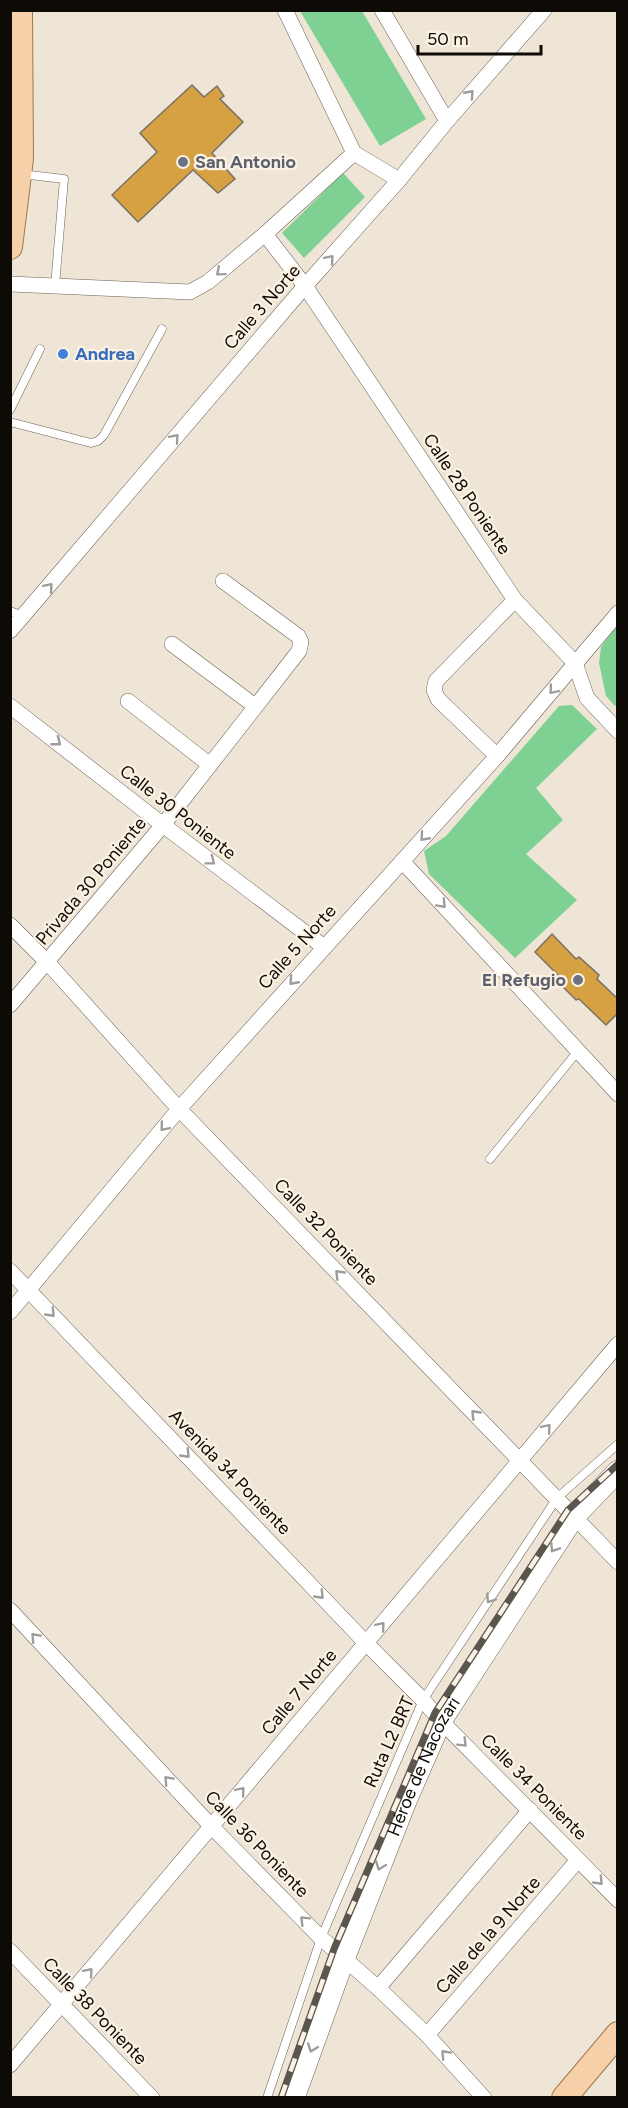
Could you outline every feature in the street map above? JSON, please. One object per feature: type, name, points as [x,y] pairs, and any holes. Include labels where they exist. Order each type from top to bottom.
[{"type":"main road","points":[[10,247],[21,159],[20,10]]},
{"type":"main road","points":[[564,2097],[618,2034]]},
{"type":"street","points":[[285,10],[354,153],[399,180]]},
{"type":"street","points":[[382,10],[447,121]]},
{"type":"street","name":"Calle 3 Norte","points":[[10,631],[17,613],[399,180],[544,10]]},
{"type":"street","points":[[10,284],[190,292],[208,282],[265,234],[354,153]]},
{"type":"street","name":"Calle 28 Poniente","points":[[265,234],[305,286],[515,600],[575,663]]},
{"type":"street","name":"Privada 30 Poniente","points":[[10,1005],[163,825],[299,651],[301,642],[298,636],[223,581]]},
{"type":"street","points":[[497,756],[438,699],[434,690],[436,681],[515,600]]},
{"type":"street","name":"Calle 5 Norte","points":[[10,1312],[179,1108],[497,756],[618,613]]},
{"type":"street","points":[[172,644],[255,706]]},
{"type":"street","points":[[575,663],[586,698],[618,731]]},
{"type":"street","points":[[128,701],[210,765]]},
{"type":"street","name":"Calle 30 Poniente","points":[[10,706],[324,947]]},
{"type":"street","points":[[402,861],[618,1094]]},
{"type":"street","name":"Calle 32 Poniente","points":[[10,925],[48,963],[179,1108],[618,1562]]},
{"type":"street","name":"Avenida 34 Poniente","points":[[10,1270],[423,1700]]},
{"type":"street","name":"Calle 7 Norte","points":[[10,2065],[618,1344]]},
{"type":"street","name":"Héroe de Nacozari","points":[[294,2097],[344,1959],[406,1801],[441,1721],[574,1517],[618,1471]]},
{"type":"street","name":"Calle 36 Poniente","points":[[10,1610],[211,1826],[321,1938],[378,1988],[427,2036],[484,2097]]},
{"type":"street","name":"Calle 34 Poniente","points":[[423,1700],[618,1900]]},
{"type":"street","points":[[378,1988],[530,1810]]},
{"type":"street","name":"Calle de la 9 Norte","points":[[427,2036],[578,1860]]},
{"type":"street","name":"Calle 38 Poniente","points":[[10,1951],[152,2097]]},
{"type":"lane","points":[[19,174],[64,180],[56,286]]},
{"type":"lane","points":[[10,422],[91,443],[98,441],[104,435],[162,329]]},
{"type":"lane","points":[[10,410],[40,349]]},
{"type":"lane","points":[[490,1159],[578,1051]]},
{"type":"lane","name":"Ruta L2 BRT","points":[[267,2097],[321,1938],[423,1700],[557,1498],[618,1444]]},
{"type":"green space","points":[[300,11],[362,11],[426,119],[380,146]]},
{"type":"green space","points":[[343,173],[365,197],[304,258],[282,233]]},
{"type":"green space","points":[[617,625],[618,703],[615,706],[606,696],[599,663],[601,647]]},
{"type":"green space","points":[[572,705],[597,729],[536,788],[563,820],[526,854],[577,900],[515,958],[429,874],[424,851],[446,836],[559,706]]},
{"type":"building","name":"San Antonio","points":[[192,85],[204,97],[217,86],[224,96],[220,99],[243,122],[212,153],[235,179],[218,193],[193,170],[138,222],[112,195],[157,152],[140,133]]},
{"type":"building","name":"El Refugio","points":[[552,934],[576,959],[579,957],[599,975],[597,979],[618,999],[618,1013],[606,1025],[557,981],[560,977],[535,952]]},
{"type":"railway","points":[[281,2098],[334,1949],[435,1713],[568,1510],[618,1464]]},
{"type":"place","name":"San Antonio","points":[[183,162]]},
{"type":"place","name":"Andrea","points":[[63,354]]},
{"type":"place","name":"El Refugio","points":[[578,980]]}]
